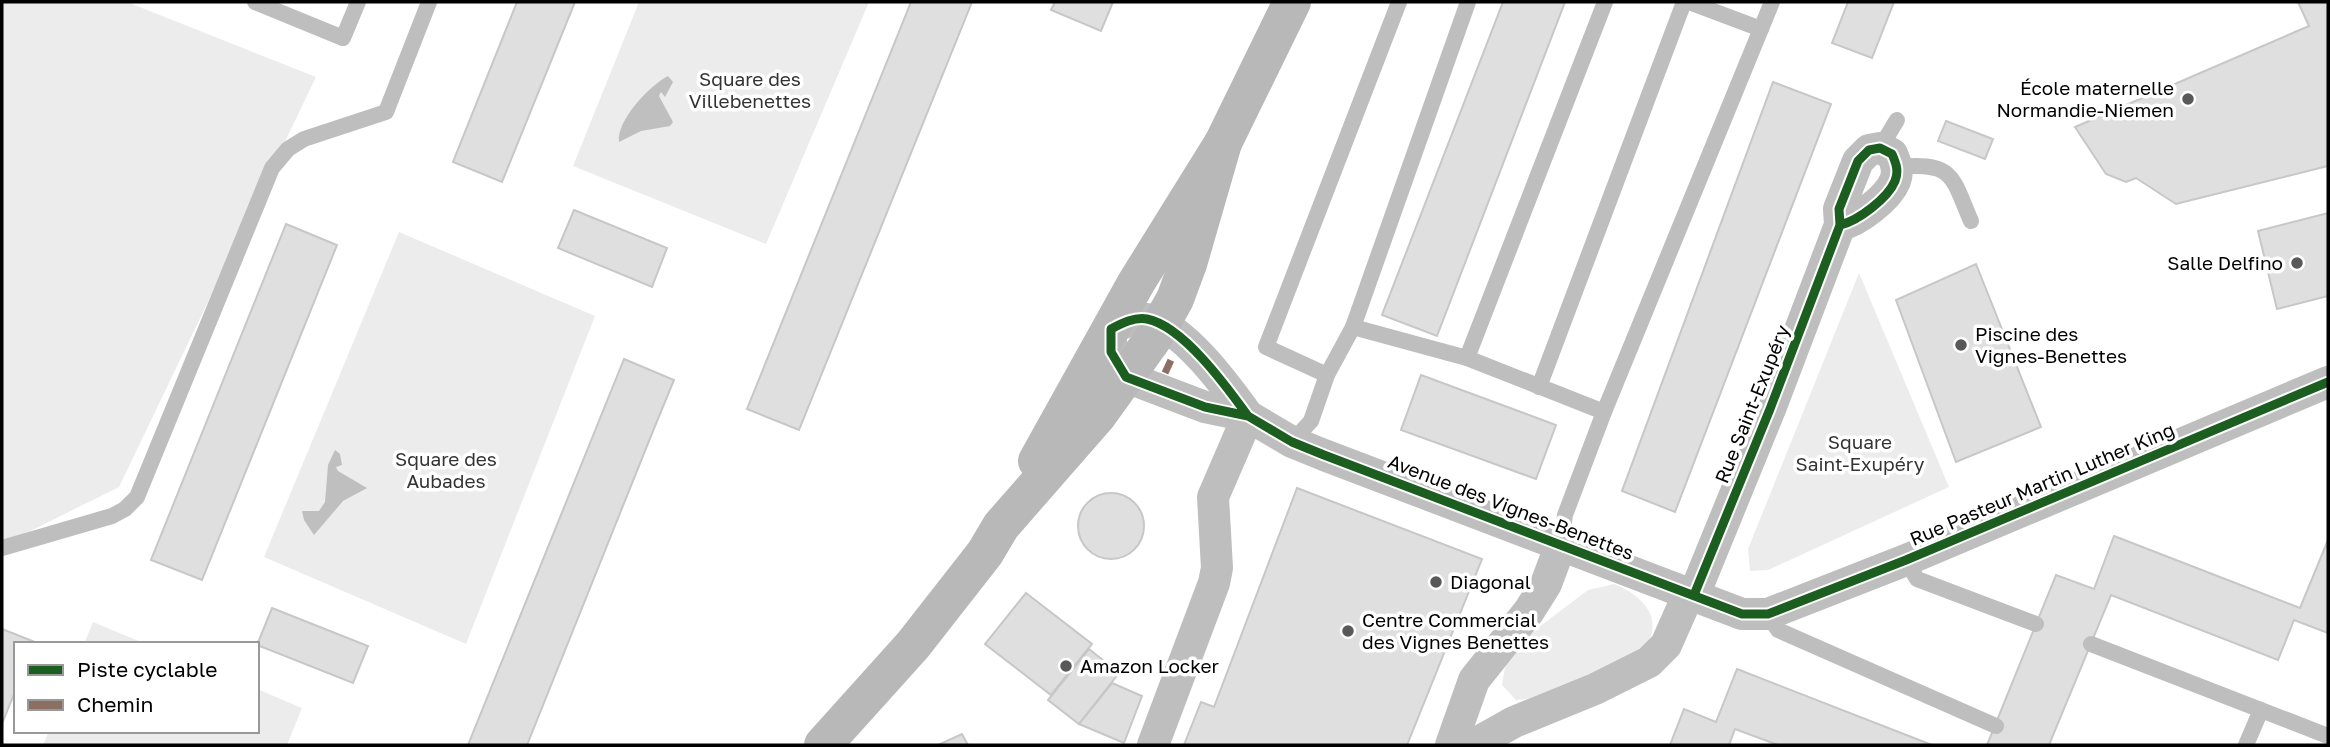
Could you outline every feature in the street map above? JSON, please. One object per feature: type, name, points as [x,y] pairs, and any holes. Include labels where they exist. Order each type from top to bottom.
[{"type":"main road","points":[[823,745],[913,645],[985,553],[1136,283],[1223,143],[1292,2]]},
{"type":"main road","points":[[1004,522],[1098,415],[1152,340],[1175,299],[1188,264],[1223,143]]},
{"type":"street","name":"Rue Saint-Exupéry","points":[[1473,745],[1514,722],[1595,689],[1649,662],[1666,645],[1691,594],[1770,409],[1840,225],[1854,221],[1887,193],[1895,181],[1889,157]]},
{"type":"street","points":[[1126,377],[1111,352],[1111,329],[1129,320],[1144,318],[1160,323]]},
{"type":"street","name":"Avenue des Vignes-Benettes","points":[[1160,323],[1183,340],[1221,379],[1248,416]]},
{"type":"street","name":"Avenue des Vignes-Benettes","points":[[1126,377],[1205,407],[1248,416],[1292,442],[1742,614],[1768,614]]},
{"type":"street","name":"Rue Pasteur Martin Luther King","points":[[1768,614],[1906,560],[2328,382]]},
{"type":"street","points":[[1153,745],[1214,583],[1216,568],[1213,497],[1248,416]]},
{"type":"street","points":[[1451,745],[1474,680],[1529,611],[1546,584],[1561,544]]},
{"type":"street","points":[[1474,680],[1479,703],[1492,716],[1514,722]]},
{"type":"lane","points":[[256,2],[343,38],[358,2]]},
{"type":"lane","points":[[2,548],[112,516],[125,509],[137,497],[272,168],[288,149],[304,139],[386,112],[429,2]]},
{"type":"lane","points":[[1327,375],[1266,346],[1399,2]]},
{"type":"lane","points":[[1292,442],[1311,421],[1327,375],[1353,327],[1468,2]]},
{"type":"lane","points":[[1467,358],[1605,2]]},
{"type":"lane","points":[[1539,387],[1686,2],[1761,29]]},
{"type":"lane","points":[[1561,544],[1565,515],[1604,412],[1772,2]]},
{"type":"lane","points":[[1897,120],[1889,157],[1925,164],[1952,176],[1971,221]]},
{"type":"lane","points":[[1353,327],[1467,358],[1604,412]]},
{"type":"lane","points":[[1906,560],[1917,579],[2036,624]]},
{"type":"lane","points":[[1768,614],[1778,630],[1996,726]]},
{"type":"lane","points":[[2091,644],[2328,736]]},
{"type":"lane","points":[[2246,745],[2261,710]]},
{"type":"green space","points":[[2,2],[127,2],[316,77],[119,487],[2,545]]},
{"type":"green space","name":"Square des Villebenettes","points":[[639,2],[869,2],[766,244],[573,166]]},
{"type":"green space","name":"Square des Aubades","points":[[399,232],[595,316],[466,644],[264,557]]},
{"type":"green space","name":"Square Saint-Exupéry","points":[[1859,273],[1949,487],[1768,570],[1750,571],[1748,549]]},
{"type":"green space","points":[[1614,584],[1636,597],[1650,614],[1653,624],[1646,645],[1636,656],[1531,699],[1516,700],[1502,685],[1505,667],[1531,633],[1588,590]]},
{"type":"green space","points":[[93,622],[141,642],[85,642]]},
{"type":"green space","points":[[259,690],[302,708],[287,745],[43,745],[48,733],[259,733]]},
{"type":"shaded area","points":[[668,76],[673,82],[665,97],[661,92],[659,96],[673,122],[670,126],[641,131],[619,142],[628,114],[652,87]]},
{"type":"shaded area","points":[[335,450],[340,454],[342,465],[336,467],[338,471],[367,488],[343,501],[314,535],[304,520],[302,511],[319,511],[325,502],[328,465]]},
{"type":"building","points":[[517,2],[575,2],[502,182],[453,162]]},
{"type":"building","points":[[911,2],[972,2],[799,430],[747,409]]},
{"type":"building","points":[[1055,2],[1113,2],[1101,31],[1051,10]]},
{"type":"building","points":[[1503,2],[1565,2],[1437,336],[1382,315]]},
{"type":"building","points":[[1848,2],[1894,2],[1872,58],[1832,43]]},
{"type":"building","points":[[2298,2],[2328,2],[2328,166],[2176,204],[2136,178],[2126,182],[2106,174],[2075,127],[2309,26]]},
{"type":"building","points":[[1773,82],[1831,104],[1675,512],[1622,491]]},
{"type":"building","points":[[1946,121],[1993,139],[1985,159],[1938,141]]},
{"type":"building","points":[[574,210],[667,248],[652,287],[558,248]]},
{"type":"building","name":"Salle Delfino","points":[[2328,213],[2328,296],[2277,309],[2258,231]]},
{"type":"building","points":[[286,224],[337,245],[202,580],[151,560]]},
{"type":"building","name":"Piscine des Vignes-Benettes","points":[[1976,264],[2041,427],[1956,462],[1896,300]]},
{"type":"building","points":[[624,359],[674,380],[527,745],[468,745]]},
{"type":"building","points":[[1421,375],[1556,425],[1536,479],[1401,430]]},
{"type":"building","name":"Centre Commercial des Vignes Benettes","points":[[1297,488],[1482,559],[1407,745],[1184,745],[1201,702],[1214,707]]},
{"type":"building","points":[[1111,493],[1124,496],[1134,503],[1141,513],[1144,526],[1141,539],[1134,549],[1124,556],[1111,559],[1098,556],[1088,549],[1081,539],[1078,526],[1081,513],[1088,503],[1098,496]]},
{"type":"building","points":[[2114,536],[2300,608],[2328,540],[2328,633],[2294,620],[2278,660],[2111,595],[2049,745],[1987,745],[2056,575],[2094,589]]},
{"type":"building","points":[[1026,593],[1092,644],[1051,695],[985,644]]},
{"type":"building","points":[[272,608],[368,646],[353,683],[259,646]]},
{"type":"building","points":[[2,629],[35,642],[14,642],[14,694],[2,724]]},
{"type":"building","points":[[1089,649],[1119,673],[1079,724],[1048,700]]},
{"type":"building","points":[[1737,669],[1932,745],[1778,745],[1735,729],[1729,745],[1670,745],[1684,709],[1716,722]]},
{"type":"building","points":[[1112,683],[1142,696],[1124,743],[1079,724]]},
{"type":"building","points":[[962,734],[968,745],[938,745]]},
{"type":"marked path","points":[[1165,373],[1171,360]]},
{"type":"cycle path","points":[[1694,595],[1770,409],[1840,225],[1839,209],[1858,161],[1869,150],[1880,148],[1892,154],[1897,170],[1891,188],[1872,208],[1840,225]]},
{"type":"cycle path","points":[[1248,416],[1203,359],[1161,324],[1137,319],[1111,329],[1111,352],[1126,377],[1205,407],[1248,416],[1292,442],[1324,455],[1742,614],[1768,614],[1906,560],[2328,382]]},
{"type":"place","name":"École maternelle Normandie-Niemen","points":[[2188,99]]},
{"type":"place","name":"Salle Delfino","points":[[2297,263]]},
{"type":"place","name":"Piscine des Vignes-Benettes","points":[[1961,345]]},
{"type":"place","name":"Diagonal","points":[[1436,582]]},
{"type":"place","name":"Centre Commercial des Vignes Benettes","points":[[1348,631]]},
{"type":"place","name":"Amazon Locker","points":[[1066,666]]}]
